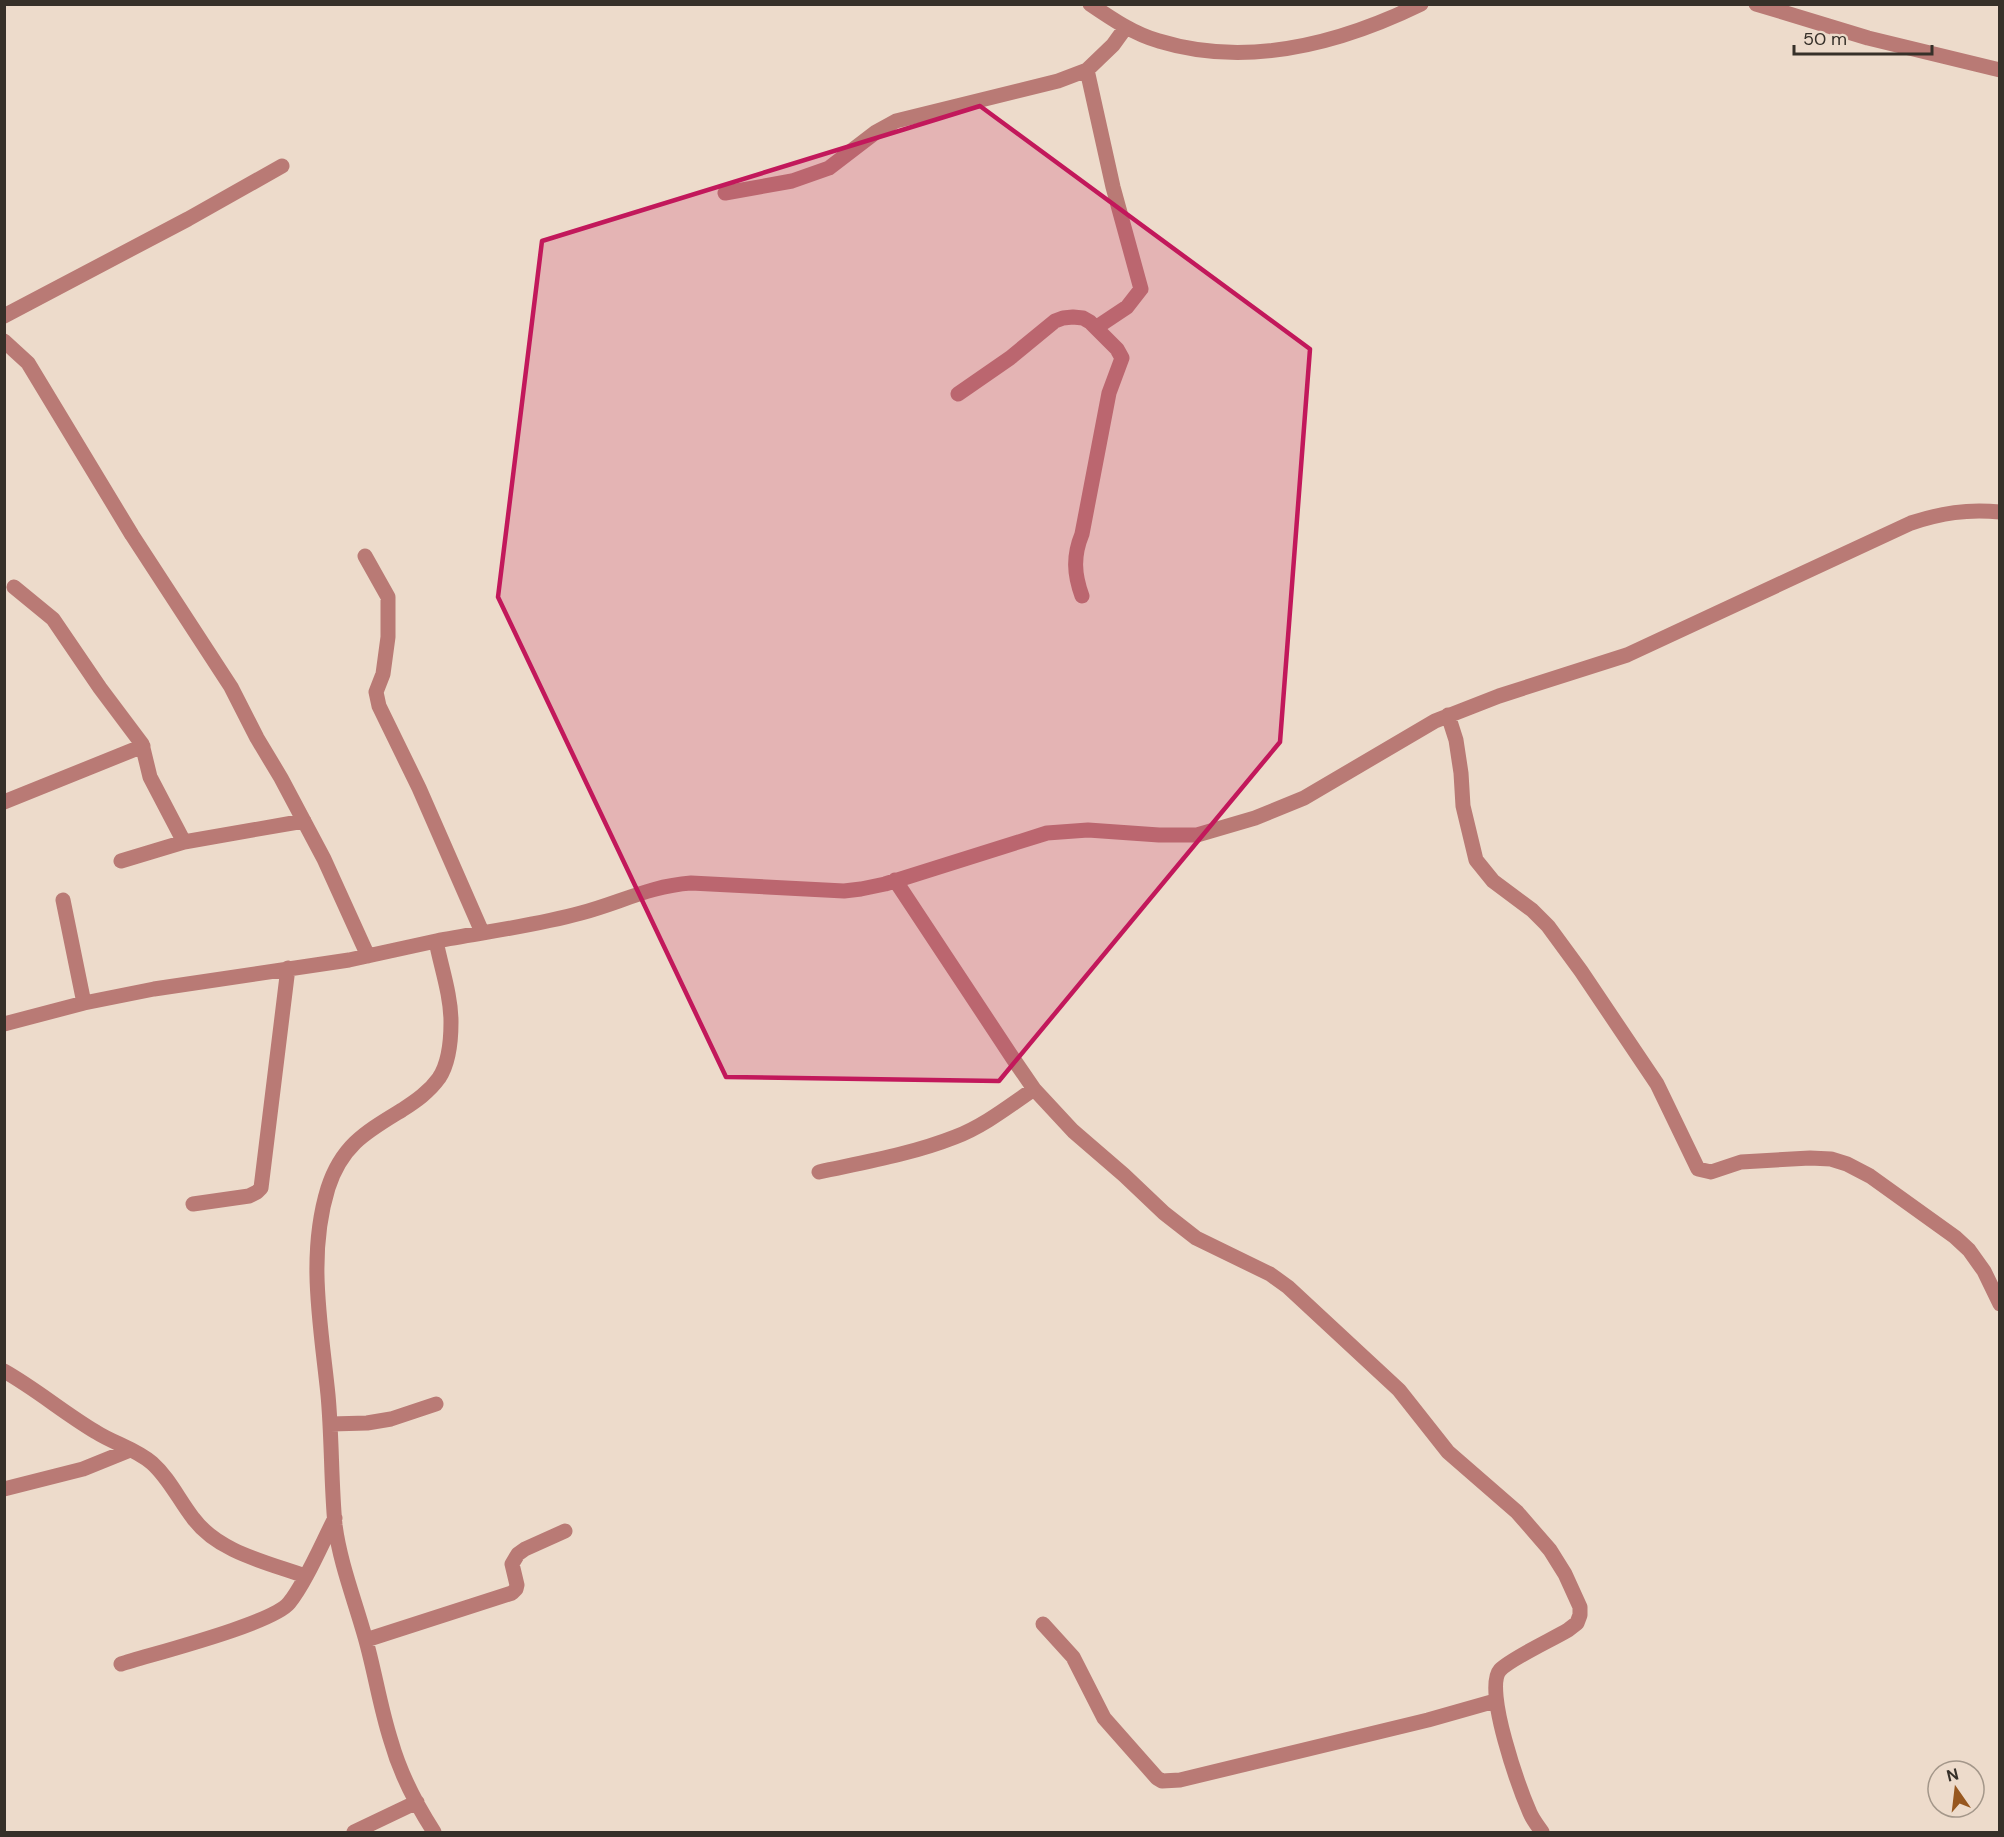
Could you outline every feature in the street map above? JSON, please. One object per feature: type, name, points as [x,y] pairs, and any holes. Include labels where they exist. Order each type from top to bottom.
[{"type":"street","points":[[1090,4],[1126,27],[1159,41],[1215,52],[1238,53],[1309,45],[1343,36],[1421,4]]},
{"type":"street","points":[[1756,4],[1868,38],[2000,70]]},
{"type":"street","points":[[724,193],[792,182],[829,168],[876,132],[896,121],[1059,81],[1087,70],[1113,45],[1126,27]]},
{"type":"street","points":[[1087,70],[1113,187],[1141,289],[1127,307],[1097,327]]},
{"type":"street","points":[[4,316],[188,219],[282,166]]},
{"type":"street","points":[[958,394],[1010,358],[1055,321],[1063,318],[1083,318],[1097,327],[1121,355],[1122,362],[1109,393],[1082,534],[1076,551],[1074,571],[1082,596]]},
{"type":"street","points":[[4,341],[28,363],[132,535],[231,687],[324,859],[368,956]]},
{"type":"street","points":[[4,1023],[84,1003],[186,983],[368,956],[482,932],[545,922],[672,885],[691,883],[861,890],[1047,833],[1088,830],[1197,835],[1281,808],[1304,798],[1406,736],[1448,715],[1499,696],[1627,655],[1911,524],[1938,514],[1961,511],[2000,512]]},
{"type":"street","points":[[365,556],[383,585],[388,597],[390,614],[383,674],[376,692],[379,706],[419,788],[482,932]]},
{"type":"street","points":[[14,586],[46,612],[59,626],[100,688],[143,746],[150,777],[184,842]]},
{"type":"street","points":[[1448,715],[1456,740],[1461,772],[1462,806],[1476,860],[1493,881],[1532,910],[1548,926],[1581,970],[1657,1084],[1698,1169],[1711,1172],[1741,1162],[1810,1158],[1831,1159],[1847,1164],[1870,1176],[1918,1209],[1970,1250],[1984,1271],[2000,1304]]},
{"type":"street","points":[[4,802],[143,746]]},
{"type":"street","points":[[121,861],[184,842],[304,821]]},
{"type":"street","points":[[895,880],[1034,1089],[1073,1131],[1164,1213],[1196,1238],[1270,1274],[1315,1311],[1399,1390],[1448,1452],[1517,1512],[1550,1550],[1578,1599],[1580,1615],[1577,1623],[1500,1669],[1494,1684],[1495,1701],[1522,1794],[1531,1816],[1542,1833]]},
{"type":"street","points":[[63,900],[84,1003]]},
{"type":"street","points":[[434,1833],[417,1802],[391,1742],[366,1640],[340,1551],[335,1518],[331,1424],[316,1284],[317,1251],[323,1207],[335,1172],[353,1143],[429,1091],[440,1076],[446,1061],[451,1019],[436,941]]},
{"type":"street","points":[[193,1204],[249,1196],[261,1188],[288,968]]},
{"type":"street","points":[[819,1172],[896,1155],[955,1137],[981,1124],[1034,1089]]},
{"type":"street","points":[[4,1371],[96,1432],[152,1463],[194,1519],[210,1536],[227,1547],[304,1576]]},
{"type":"street","points":[[331,1424],[379,1421],[436,1404]]},
{"type":"street","points":[[4,1489],[84,1469],[130,1450]]},
{"type":"street","points":[[121,1664],[274,1615],[288,1604],[335,1518]]},
{"type":"street","points":[[366,1640],[512,1593],[517,1586],[512,1564],[518,1554],[565,1531]]},
{"type":"street","points":[[1043,1624],[1073,1657],[1104,1718],[1162,1781],[1180,1780],[1428,1720],[1495,1701]]},
{"type":"street","points":[[354,1833],[417,1802]]},
{"type":"highlighted area","points":[[980,106],[1310,349],[1280,742],[999,1081],[726,1077],[498,597],[542,241]]}]
